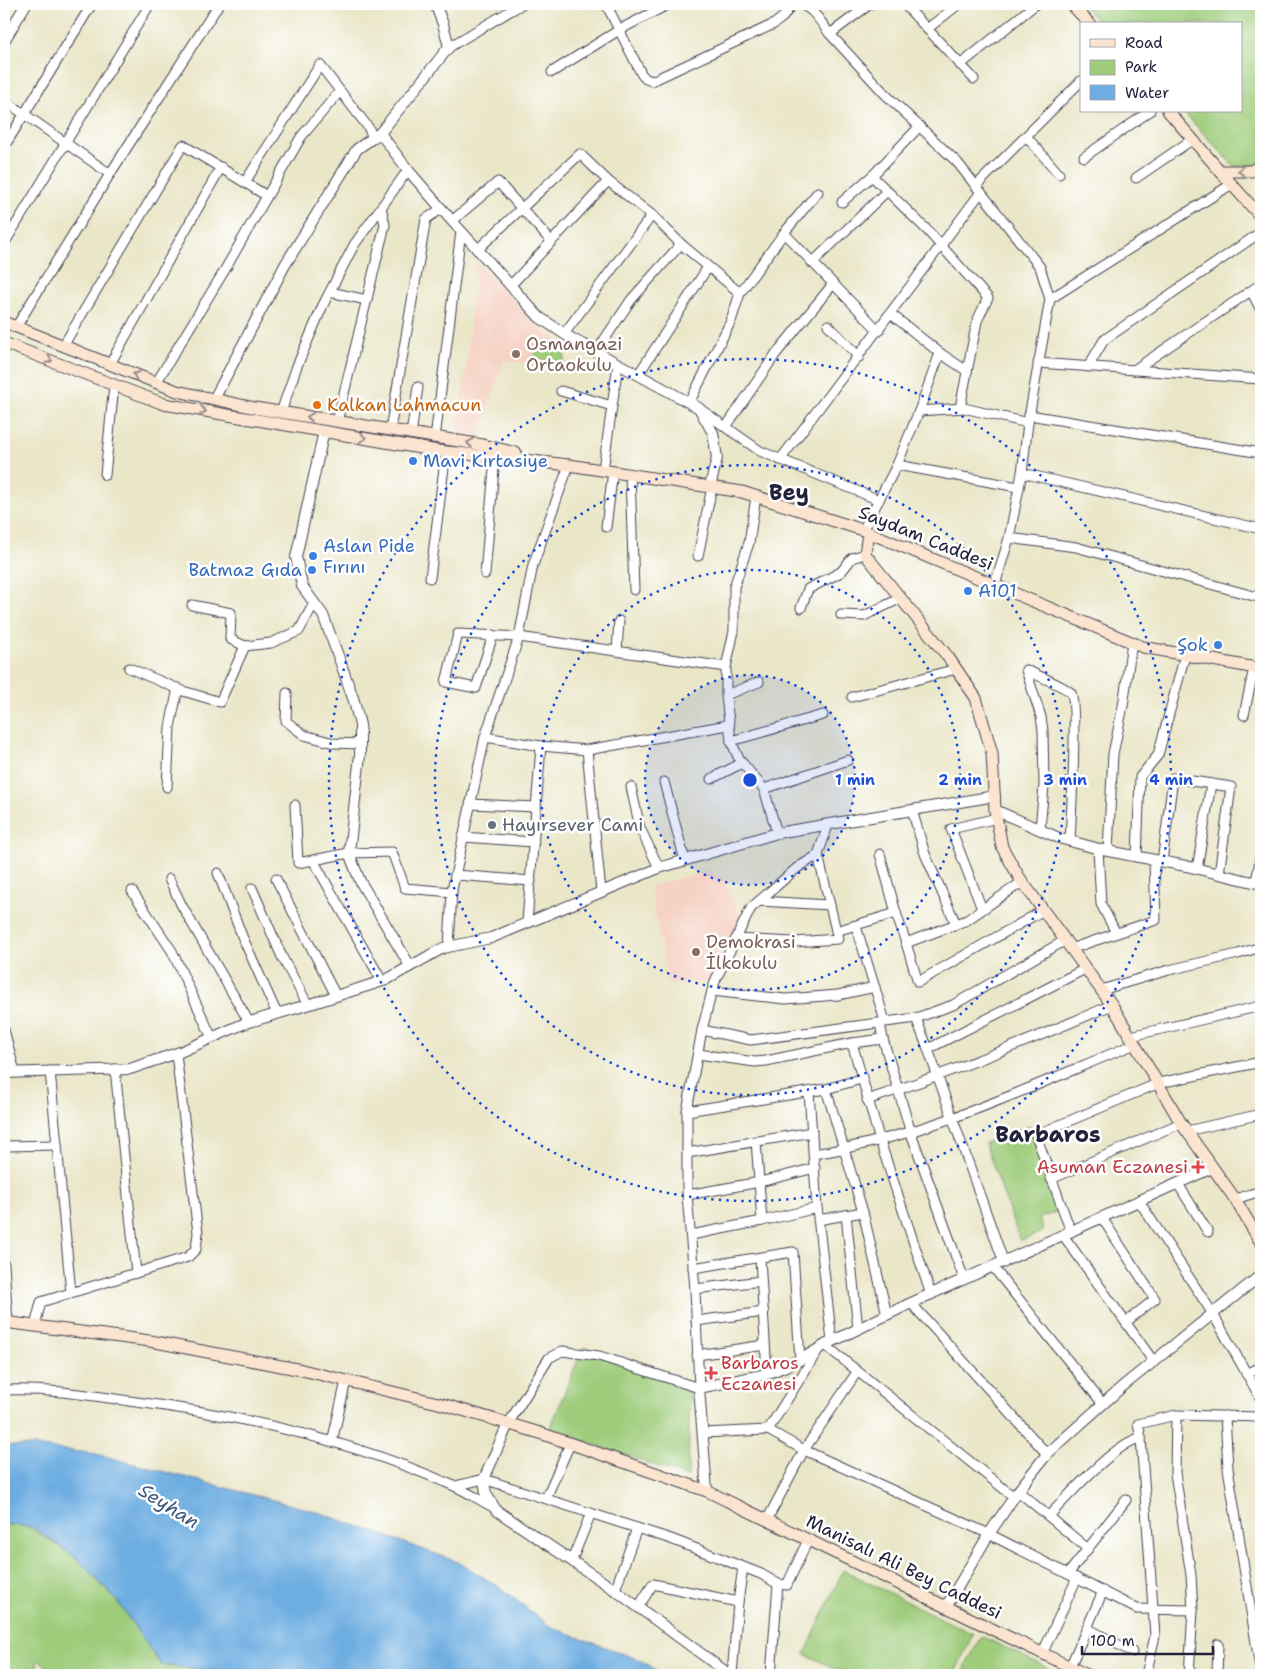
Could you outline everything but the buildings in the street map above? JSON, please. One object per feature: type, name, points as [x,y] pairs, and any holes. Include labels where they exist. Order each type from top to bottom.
[{"type":"main road","points":[[1071,4],[1088,22]]},
{"type":"main road","points":[[1169,112],[1260,213]]},
{"type":"main road","points":[[1221,172],[1251,171],[1261,166]]},
{"type":"main road","points":[[4,322],[177,391],[280,412],[483,445],[569,465]]},
{"type":"main road","points":[[4,343],[164,404],[446,452],[569,465]]},
{"type":"main road","name":"Saydam Caddesi","points":[[569,465],[742,492],[756,496],[866,531],[1143,647],[1258,668]]},
{"type":"main road","points":[[866,531],[865,554],[956,669],[976,698],[992,753],[996,814],[1002,847],[1022,882],[1042,911],[1112,1005],[1184,1127],[1235,1199],[1260,1240]]},
{"type":"main road","name":"Manisalı Ali Bey Caddesi","points":[[6,1323],[150,1340],[302,1370],[442,1404],[570,1444],[706,1491],[1087,1675]]},
{"type":"street","points":[[4,40],[26,4]]},
{"type":"street","points":[[4,147],[92,4]]},
{"type":"street","points":[[4,244],[150,4]]},
{"type":"street","points":[[16,327],[110,174],[219,4]]},
{"type":"street","points":[[435,4],[449,47]]},
{"type":"street","points":[[500,4],[505,13]]},
{"type":"street","points":[[214,399],[285,265],[357,149],[377,135],[449,47],[522,4]]},
{"type":"street","points":[[606,4],[642,75],[646,79],[654,80],[774,24],[783,17],[792,4]]},
{"type":"street","points":[[552,72],[619,30],[669,4]]},
{"type":"street","points":[[799,4],[807,7],[885,94],[957,162],[1040,267],[1050,299],[1028,419],[1022,473],[1009,538],[994,585]]},
{"type":"street","points":[[830,34],[870,4]]},
{"type":"street","points":[[904,4],[974,79]]},
{"type":"street","points":[[927,29],[959,4]]},
{"type":"street","points":[[960,65],[1036,4]]},
{"type":"street","points":[[245,182],[320,65],[377,135],[460,231],[539,317],[564,334],[699,408],[760,451],[879,500]]},
{"type":"street","points":[[780,460],[941,246],[979,189],[1026,136],[1080,82]]},
{"type":"street","points":[[156,383],[223,273],[301,137],[340,91]]},
{"type":"street","points":[[4,100],[110,174]]},
{"type":"street","points":[[1084,158],[1149,112]]},
{"type":"street","points":[[842,202],[872,176],[920,126]]},
{"type":"street","points":[[1026,136],[1059,174]]},
{"type":"street","points":[[1136,178],[1193,139]]},
{"type":"street","points":[[63,346],[182,145],[267,196]]},
{"type":"street","points":[[477,250],[580,154],[608,181],[652,215],[681,244],[740,292]]},
{"type":"street","points":[[110,364],[221,167]]},
{"type":"street","points":[[280,412],[297,366],[330,292],[354,245],[408,170]]},
{"type":"street","points":[[872,176],[941,246],[988,298],[977,321],[960,408]]},
{"type":"street","points":[[510,286],[608,181]]},
{"type":"street","points":[[452,221],[498,182],[521,210],[551,241]]},
{"type":"street","points":[[1050,299],[1232,184]]},
{"type":"street","points":[[812,263],[887,191]]},
{"type":"street","points":[[689,403],[732,321],[740,292],[784,233],[818,192]]},
{"type":"street","points":[[337,422],[386,226],[382,207]]},
{"type":"street","points":[[390,430],[426,219],[441,209]]},
{"type":"street","points":[[564,334],[652,215]]},
{"type":"street","points":[[435,438],[460,231]]},
{"type":"street","points":[[1088,366],[1104,340],[1261,232]]},
{"type":"street","points":[[784,233],[878,331]]},
{"type":"street","points":[[596,352],[632,300],[681,244]]},
{"type":"street","points":[[638,375],[708,267]]},
{"type":"street","points":[[726,427],[775,354],[833,284]]},
{"type":"street","points":[[1134,370],[1261,284]]},
{"type":"street","points":[[1251,291],[1261,310]]},
{"type":"street","points":[[330,292],[367,300]]},
{"type":"street","points":[[891,314],[940,353],[967,371]]},
{"type":"street","points":[[828,325],[859,357]]},
{"type":"street","points":[[866,531],[897,465],[940,353]]},
{"type":"street","points":[[1038,363],[1261,379]]},
{"type":"street","points":[[606,527],[612,406],[618,364]]},
{"type":"street","points":[[105,475],[114,385]]},
{"type":"street","points":[[412,434],[418,387]]},
{"type":"street","points":[[561,391],[612,406]]},
{"type":"street","points":[[698,556],[716,458],[713,432],[699,408]]},
{"type":"street","points":[[919,411],[960,408],[1261,452]]},
{"type":"street","points":[[324,431],[296,557],[302,586],[323,615],[354,701],[360,725],[360,744],[349,853],[360,881],[410,966]]},
{"type":"street","points":[[430,578],[446,452]]},
{"type":"street","points":[[485,574],[494,457]]},
{"type":"street","points":[[449,947],[452,892],[485,737],[519,637],[533,565],[569,465]]},
{"type":"street","points":[[897,465],[1018,487]]},
{"type":"street","points":[[1022,473],[1261,529]]},
{"type":"street","points":[[630,474],[634,590]]},
{"type":"street","points":[[756,496],[749,543],[734,587],[734,631],[726,667],[726,695],[731,741],[742,763],[764,789],[777,833]]},
{"type":"street","points":[[1009,538],[1076,547],[1261,598]]},
{"type":"street","points":[[801,608],[808,589],[841,572],[852,558],[865,554]]},
{"type":"street","points":[[842,615],[864,616],[901,598]]},
{"type":"street","points":[[192,605],[231,613],[230,639],[245,646],[271,643],[299,631],[314,603]]},
{"type":"street","points":[[617,651],[619,622]]},
{"type":"street","points":[[493,635],[476,688],[446,682],[458,634],[493,635],[519,637],[726,667]]},
{"type":"street","points":[[1116,933],[1101,904],[1103,850],[1113,754],[1123,706],[1132,642]]},
{"type":"street","points":[[129,668],[178,688],[220,702],[245,646]]},
{"type":"street","points":[[1137,857],[1140,777],[1158,754],[1185,654]]},
{"type":"street","points":[[1244,715],[1258,668]]},
{"type":"street","points":[[852,697],[956,669]]},
{"type":"street","points":[[1040,830],[1044,786],[1043,731],[1041,717],[1026,670],[1066,690],[1072,696],[1074,722],[1070,841]]},
{"type":"street","points":[[726,695],[759,682]]},
{"type":"street","points":[[167,787],[170,727],[178,688]]},
{"type":"street","points":[[287,693],[286,721],[304,735],[334,743],[360,744]]},
{"type":"street","points":[[731,741],[823,715]]},
{"type":"street","points":[[485,737],[541,746],[587,750],[728,725]]},
{"type":"street","points":[[527,922],[541,746]]},
{"type":"street","points":[[587,750],[601,892]]},
{"type":"street","points":[[764,789],[848,760]]},
{"type":"street","points":[[711,779],[742,763]]},
{"type":"street","points":[[702,1030],[751,1040],[916,1018],[953,1005],[1067,945],[1116,933],[1156,920],[1158,861],[1173,778],[1232,787],[1219,874]]},
{"type":"street","points":[[664,782],[685,861]]},
{"type":"street","points":[[1197,869],[1211,784]]},
{"type":"street","points":[[631,787],[640,828],[659,868]]},
{"type":"street","points":[[4,1072],[130,1069],[176,1054],[249,1022],[382,981],[443,948],[491,938],[659,868],[777,833],[995,796]]},
{"type":"street","points":[[470,804],[536,807]]},
{"type":"street","points":[[295,805],[298,863],[349,853],[392,852],[405,888],[452,892]]},
{"type":"street","points":[[912,810],[925,854],[956,924]]},
{"type":"street","points":[[982,909],[951,829],[996,814],[1070,841],[1103,850],[1258,883],[1261,854]]},
{"type":"street","points":[[736,939],[794,942],[838,939],[818,855],[828,825]]},
{"type":"street","points":[[463,838],[534,842]]},
{"type":"street","points":[[880,854],[918,982],[1042,911]]},
{"type":"street","points":[[706,1491],[697,1356],[694,1268],[688,1195],[687,1111],[702,1030],[712,991],[751,908],[797,868],[818,855]]},
{"type":"street","points":[[313,860],[382,981]]},
{"type":"street","points":[[218,873],[242,936],[277,1014]]},
{"type":"street","points":[[455,875],[531,880]]},
{"type":"street","points":[[168,878],[182,906],[249,1022]]},
{"type":"street","points":[[276,880],[336,996]]},
{"type":"street","points":[[906,943],[967,920],[1022,882]]},
{"type":"street","points":[[252,888],[282,958],[308,1005]]},
{"type":"street","points":[[132,891],[172,951],[212,1038]]},
{"type":"street","points":[[759,901],[830,905]]},
{"type":"street","points":[[836,931],[896,913]]},
{"type":"street","points":[[856,926],[875,988],[883,1022],[883,1039],[911,1133],[964,1280]]},
{"type":"street","points":[[1101,990],[1169,970],[1261,947]]},
{"type":"street","points":[[928,1048],[1085,969]]},
{"type":"street","points":[[712,991],[785,999],[838,995],[875,988]]},
{"type":"street","points":[[867,1100],[937,1077],[1028,1042],[1112,1005]]},
{"type":"street","points":[[813,1154],[843,1150],[911,1133],[952,1119],[1133,1040],[1261,1006]]},
{"type":"street","points":[[916,1018],[1004,1263]]},
{"type":"street","points":[[4,1030],[15,1072]]},
{"type":"street","points":[[698,1054],[756,1062],[852,1043],[883,1039]]},
{"type":"street","points":[[852,1043],[867,1100],[931,1295]]},
{"type":"street","points":[[35,1326],[41,1302],[188,1257],[196,1249],[198,1233],[176,1054]]},
{"type":"street","points":[[1154,1362],[1067,1233],[1052,1180],[1036,1135],[1159,1084],[1261,1062]]},
{"type":"street","points":[[116,1069],[136,1273]]},
{"type":"street","points":[[50,1071],[71,1293]]},
{"type":"street","points":[[687,1111],[826,1089],[861,1079]]},
{"type":"street","points":[[826,1089],[863,1212],[887,1315]]},
{"type":"street","points":[[768,1430],[825,1346],[809,1092]]},
{"type":"street","points":[[1052,1180],[1184,1127],[1261,1114]]},
{"type":"street","points":[[687,1153],[812,1132]]},
{"type":"street","points":[[756,1141],[762,1221]]},
{"type":"street","points":[[4,1146],[57,1145]]},
{"type":"street","points":[[688,1195],[760,1182],[815,1168]]},
{"type":"street","points":[[495,1508],[486,1494],[484,1479],[508,1424],[549,1358],[562,1351],[599,1356],[699,1388],[767,1374],[800,1360],[911,1303],[1004,1263],[1212,1168]]},
{"type":"street","points":[[1178,1184],[1208,1232]]},
{"type":"street","points":[[1235,1199],[1261,1191]]},
{"type":"street","points":[[1139,1201],[1213,1314],[1261,1399]]},
{"type":"street","points":[[691,1235],[817,1208]]},
{"type":"street","points":[[818,1220],[863,1212]]},
{"type":"street","points":[[846,1216],[858,1329]]},
{"type":"street","points":[[1102,1218],[1154,1299],[1126,1322]]},
{"type":"street","points":[[694,1268],[793,1252],[800,1360]]},
{"type":"street","points":[[760,1258],[767,1374]]},
{"type":"street","points":[[4,1264],[6,1323]]},
{"type":"street","points":[[993,1267],[1103,1404]]},
{"type":"street","points":[[946,1607],[989,1534],[1016,1494],[1047,1454],[1103,1404],[1261,1276]]},
{"type":"street","points":[[695,1289],[761,1281]]},
{"type":"street","points":[[911,1303],[1047,1454]]},
{"type":"street","points":[[696,1322],[764,1312]]},
{"type":"street","points":[[697,1356],[765,1345]]},
{"type":"street","points":[[825,1346],[1016,1494],[1049,1516],[1088,1549]]},
{"type":"street","points":[[1246,1374],[1261,1367]]},
{"type":"street","points":[[767,1520],[804,1450],[857,1372]]},
{"type":"street","points":[[332,1442],[346,1381]]},
{"type":"street","points":[[4,1390],[61,1392],[190,1409],[282,1428],[371,1453],[455,1486],[495,1508],[639,1606],[731,1675]]},
{"type":"street","points":[[1176,1415],[1175,1473],[1191,1575],[1194,1610],[1189,1675]]},
{"type":"street","points":[[1146,1675],[1155,1636],[1141,1438],[1138,1424],[1176,1415],[1261,1417]]},
{"type":"street","points":[[1225,1416],[1228,1468],[1261,1674]]},
{"type":"street","points":[[703,1433],[768,1430],[804,1450],[989,1534],[1137,1609],[1194,1610]]},
{"type":"street","points":[[1049,1516],[1096,1467],[1127,1443],[1141,1438]]},
{"type":"street","points":[[546,1498],[570,1444]]},
{"type":"street","points":[[455,1486],[484,1479],[671,1539],[761,1574],[778,1584],[787,1585],[808,1540]]},
{"type":"street","points":[[1068,1574],[1126,1500]]},
{"type":"street","points":[[572,1560],[591,1513]]},
{"type":"street","points":[[615,1590],[637,1528]]},
{"type":"street","points":[[731,1675],[743,1567]]},
{"type":"street","points":[[1042,1654],[1078,1578]]},
{"type":"street","points":[[639,1606],[653,1584],[738,1602]]},
{"type":"street","points":[[771,1675],[778,1584]]},
{"type":"street","points":[[1070,1667],[1103,1591]]},
{"type":"street","points":[[1087,1628],[1132,1652]]},
{"type":"street","points":[[1217,1675],[1218,1644]]},
{"type":"shaded area","name":"Osmangazi Ortaokulu","points":[[476,262],[539,328],[566,348],[562,369],[504,360],[479,437],[457,435],[466,367]]},
{"type":"shaded area","name":"Demokrasi İlkokulu","points":[[711,870],[713,877],[721,876],[743,922],[716,981],[668,984],[650,886]]},
{"type":"green space","points":[[1082,4],[1261,4],[1261,162],[1255,166],[1235,167],[1183,112],[1242,112],[1242,22],[1098,22]]},
{"type":"green space","points":[[537,341],[566,348],[562,366],[533,358]]},
{"type":"green space","points":[[1030,1126],[1059,1211],[1039,1218],[1044,1231],[1020,1241],[985,1143]]},
{"type":"green space","points":[[583,1347],[677,1380],[690,1388],[688,1477],[550,1429]]},
{"type":"green space","points":[[4,1524],[29,1527],[76,1557],[117,1601],[161,1665],[259,1675],[50,1675],[51,1670],[38,1659],[36,1675],[4,1675]]},
{"type":"green space","points":[[843,1570],[973,1634],[954,1675],[848,1675],[805,1654]]},
{"type":"green space","points":[[981,1636],[1063,1675],[961,1675]]},
{"type":"water","name":"Seyhan","points":[[4,1446],[34,1446],[96,1454],[315,1511],[458,1562],[498,1586],[551,1627],[640,1660],[664,1675],[259,1675],[161,1665],[117,1601],[76,1557],[32,1527],[4,1524]]},
{"type":"place","name":"Osmangazi Ortaokulu","points":[[516,354]]},
{"type":"place","name":"Kalkan Lahmacun","points":[[317,405]]},
{"type":"place","name":"Mavi Kırtasiye","points":[[413,461]]},
{"type":"place","name":"Aslan Pide Fırını","points":[[313,556]]},
{"type":"place","name":"Batmaz Gıda","points":[[312,570]]},
{"type":"place","name":"A101","points":[[968,591]]},
{"type":"place","name":"Şok","points":[[1218,645]]},
{"type":"place","name":"Hayırsever Cami","points":[[492,825]]},
{"type":"place","name":"Demokrasi İlkokulu","points":[[696,952]]},
{"type":"place","name":"Asuman Eczanesi","points":[[1198,1167]]},
{"type":"place","name":"Barbaros Eczanesi","points":[[711,1373]]},
{"type":"district","name":"Bey","points":[[789,492]]},
{"type":"district","name":"Barbaros","points":[[1048,1134]]}]
